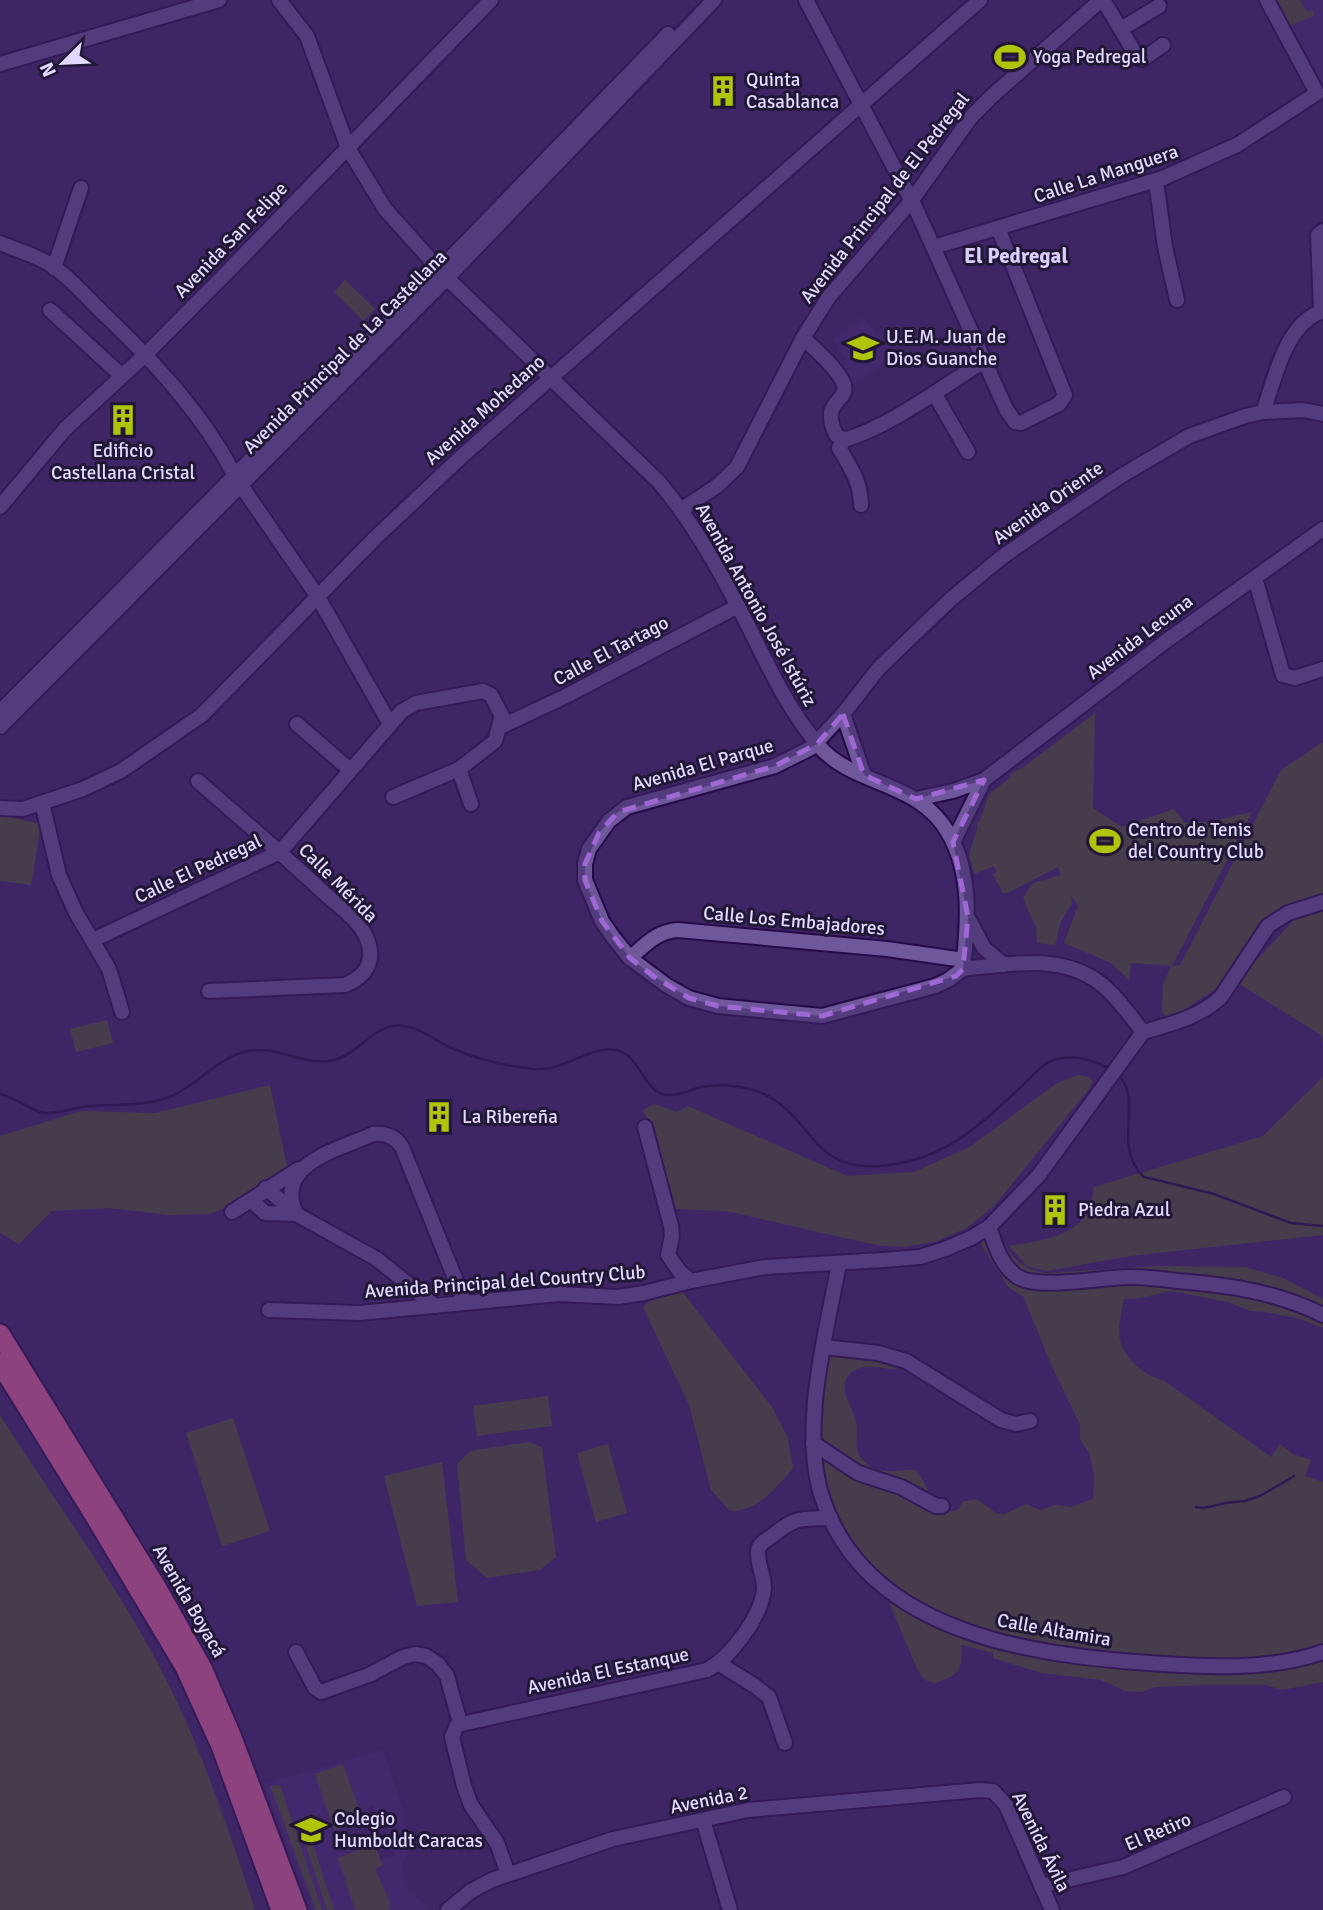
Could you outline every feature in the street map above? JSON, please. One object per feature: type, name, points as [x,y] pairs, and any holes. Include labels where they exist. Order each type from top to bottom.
[{"type":"highway","name":"Avenida Boyacá","points":[[0,1334],[155,1585],[202,1668],[231,1735],[297,1910]]},
{"type":"highway","name":"Avenida Boyacá","points":[[0,1363],[185,1667],[221,1745],[281,1910]]},
{"type":"street","points":[[0,64],[219,0]]},
{"type":"street","name":"Avenida Antonio José Istúriz","points":[[279,0],[307,36],[348,148],[385,209],[443,274],[659,482],[682,509],[738,606],[783,696],[817,744],[829,755],[864,775],[916,799],[936,815],[953,842],[965,882],[968,917],[963,965]]},
{"type":"street","name":"Avenida San Felipe","points":[[0,507],[65,429],[146,354],[491,0]]},
{"type":"street","name":"Avenida Principal de La Castellana","points":[[443,274],[701,0]]},
{"type":"street","name":"Avenida Principal de La Castellana","points":[[0,712],[443,274],[714,0]]},
{"type":"street","points":[[806,0],[912,200],[1006,409],[1015,422],[1021,423],[1063,401],[1065,396],[998,228]]},
{"type":"street","name":"Avenida Mohedano","points":[[0,808],[23,809],[83,789],[121,771],[202,715],[384,530],[550,377],[980,0]]},
{"type":"street","points":[[1102,0],[1138,58],[1143,60],[1163,45]]},
{"type":"street","name":"Avenida Principal de El Pedregal","points":[[682,509],[717,486],[737,467],[803,338],[828,298],[912,200],[971,117],[1102,0]]},
{"type":"street","name":"Calle La Manguera","points":[[934,247],[1156,181],[1237,145],[1317,93],[1267,0]]},
{"type":"street","points":[[1121,29],[1159,6]]},
{"type":"street","points":[[1156,181],[1177,300]]},
{"type":"street","points":[[54,268],[80,188]]},
{"type":"street","points":[[1263,412],[1289,342],[1297,330],[1322,311],[1318,235],[1323,231]]},
{"type":"street","points":[[0,243],[54,268],[146,354],[192,407],[237,479],[318,597],[390,724],[402,711],[415,703],[483,691],[491,695],[497,704],[502,716],[500,727]]},
{"type":"street","points":[[50,310],[122,376]]},
{"type":"street","points":[[803,338],[834,370],[844,385],[841,397],[829,417],[836,435],[844,440]]},
{"type":"street","points":[[861,505],[861,491],[856,477],[839,448],[844,440],[855,437],[934,393],[984,361]]},
{"type":"street","points":[[934,393],[968,452]]},
{"type":"street","name":"Avenida Oriente","points":[[817,744],[879,668],[951,599],[1013,550],[1121,475],[1189,436],[1245,416],[1263,412],[1303,410],[1323,414]]},
{"type":"street","name":"Avenida Principal de La Castellana","points":[[0,727],[237,479]]},
{"type":"street","name":"Avenida Lecuna","points":[[916,799],[953,791],[984,780],[1166,641],[1323,529]]},
{"type":"street","points":[[1255,578],[1283,675],[1295,678],[1323,669]]},
{"type":"street","name":"Calle El Tartago","points":[[393,797],[459,769],[495,741],[500,727],[564,697],[738,606]]},
{"type":"street","points":[[843,715],[864,775]]},
{"type":"street","points":[[298,724],[350,770]]},
{"type":"street","name":"Calle El Pedregal","points":[[93,940],[280,852],[390,724]]},
{"type":"street","name":"Avenida El Parque","points":[[817,744],[775,766],[627,807],[609,821],[589,849],[585,864],[585,880],[603,921],[630,958],[689,998],[718,1006],[804,1016],[837,1014],[935,986],[948,980],[963,965]]},
{"type":"street","points":[[459,769],[471,804]]},
{"type":"street","name":"Avenida Lecuna","points":[[953,842],[984,780]]},
{"type":"street","name":"Calle Mérida","points":[[198,781],[358,924],[368,939],[370,953],[366,972],[345,985],[209,991]]},
{"type":"street","points":[[42,803],[59,875],[76,914],[109,969],[122,1012]]},
{"type":"street","points":[[963,965],[1053,964],[1077,969],[1108,990],[1143,1032],[1172,1024],[1212,1006],[1221,997],[1268,926],[1288,913],[1323,902]]},
{"type":"street","name":"Avenida Antonio José Istúriz","points":[[968,917],[984,948],[1004,965]]},
{"type":"street","name":"Calle Los Embajadores","points":[[630,958],[656,936],[669,930],[678,930],[887,949],[963,965]]},
{"type":"street","name":"Avenida Principal del Country Club","points":[[269,1310],[346,1313],[559,1294],[618,1297],[765,1267],[839,1264],[920,1256],[958,1244],[989,1227],[1039,1175],[1143,1032]]},
{"type":"street","points":[[645,1127],[671,1226],[669,1275],[664,1288]]},
{"type":"street","points":[[232,1212],[303,1167],[373,1134],[382,1133],[394,1138],[402,1147],[465,1303]]},
{"type":"street","points":[[296,1214],[292,1200],[292,1184],[303,1167]]},
{"type":"street","points":[[267,1188],[296,1214],[377,1259],[435,1306]]},
{"type":"street","points":[[251,1200],[265,1213],[296,1214]]},
{"type":"street","points":[[989,1227],[997,1251],[1019,1278],[1039,1283],[1130,1277],[1199,1282],[1264,1292],[1296,1301],[1323,1315]]},
{"type":"street","points":[[668,1255],[680,1272],[691,1281]]},
{"type":"street","name":"Calle Altamira","points":[[839,1264],[824,1347],[813,1443],[817,1480],[831,1518],[847,1549],[867,1570],[901,1598],[972,1634],[1018,1647],[1076,1656],[1194,1666],[1294,1661],[1323,1652]]},
{"type":"street","points":[[824,1347],[878,1353],[906,1361],[1001,1420],[1016,1424],[1030,1420]]},
{"type":"street","points":[[813,1443],[858,1473],[901,1487],[936,1506],[942,1506]]},
{"type":"street","name":"Avenida El Estanque","points":[[460,1723],[707,1670],[718,1663],[739,1640],[756,1614],[764,1588],[758,1552],[760,1545],[796,1519],[831,1518]]},
{"type":"street","points":[[296,1652],[314,1688],[321,1692],[369,1675],[403,1657],[415,1654],[426,1656],[443,1669],[460,1723],[455,1727],[452,1737],[464,1786],[471,1805],[497,1843],[508,1874]]},
{"type":"street","points":[[718,1663],[769,1697],[785,1743]]},
{"type":"street","name":"Avenida 2","points":[[448,1910],[471,1891],[508,1874],[613,1839],[703,1819],[748,1810],[993,1791]]},
{"type":"street","name":"Avenida Ávila","points":[[993,1791],[1006,1805],[1052,1910]]},
{"type":"street","name":"El Retiro","points":[[1041,1886],[1123,1867],[1284,1797]]},
{"type":"street","points":[[703,1819],[730,1910]]},
{"type":"highlighted area","points":[[843,714],[864,775],[916,799],[984,780],[953,842],[968,917],[963,969],[956,976],[822,1016],[718,1006],[689,998],[653,976],[630,958],[602,921],[585,880],[585,864],[599,833],[618,812],[775,766],[817,744]]},
{"type":"shaded area","points":[[1271,0],[1323,0],[1323,92]]},
{"type":"shaded area","name":"U.E.M. Juan de Dios Guanche","points":[[864,317],[892,357],[854,384],[840,365],[847,359],[833,339]]},
{"type":"shaded area","name":"Colegio Humboldt Caracas","points":[[383,1750],[403,1810],[410,1848],[402,1866],[406,1885],[409,1892],[431,1910],[314,1910],[264,1784]],"holes":[[[373,1804],[378,1818],[383,1817],[396,1856],[378,1861],[369,1842],[340,1852],[333,1833],[372,1819],[366,1807]]]},
{"type":"green space","points":[[1276,0],[1300,0],[1307,12],[1313,10],[1315,15],[1290,26]]},
{"type":"green space","points":[[345,280],[375,309],[363,321],[334,292]]},
{"type":"green space","name":"Centro de Tenis del Country Club","points":[[1095,713],[1093,808],[1122,827],[1174,809],[1185,823],[1208,822],[1252,812],[1172,966],[1180,965],[1281,770],[1323,742],[1323,894],[1282,909],[1254,932],[1224,983],[1167,1018],[1162,1012],[1163,984],[1171,966],[1131,963],[1129,980],[1111,963],[1064,943],[1078,906],[1071,895],[1072,903],[1060,924],[1055,945],[1037,943],[1036,928],[1023,898],[1033,883],[1061,875],[1058,867],[1008,893],[1003,893],[993,874],[997,872],[994,866],[974,874],[969,855],[977,823],[989,794],[1011,777],[1010,774],[1025,766]]},
{"type":"green space","points":[[0,815],[41,824],[31,885],[0,881]]},
{"type":"green space","points":[[1323,911],[1323,1045],[1321,1035],[1236,982],[1295,919]]},
{"type":"green space","points":[[107,1020],[113,1043],[76,1052],[70,1029]]},
{"type":"green space","points":[[1078,1075],[1089,1077],[1093,1082],[1089,1089],[994,1206],[967,1228],[937,1241],[904,1247],[876,1245],[726,1211],[676,1209],[643,1110],[654,1104],[677,1112],[688,1106],[847,1176],[914,1172],[971,1146],[1057,1083]]},
{"type":"green space","points":[[1323,1077],[1323,1235],[1130,1256],[1046,1271],[1027,1266],[1009,1246],[1052,1238],[1071,1229],[1089,1211],[1094,1187],[1263,1136]]},
{"type":"green space","points":[[270,1085],[287,1166],[228,1207],[209,1214],[169,1215],[108,1208],[52,1211],[19,1244],[0,1233],[0,1136],[81,1111],[155,1113]]},
{"type":"green space","points":[[997,1234],[1018,1262],[1039,1272],[1157,1266],[1244,1267],[1283,1278],[1323,1299],[1323,1328],[1300,1319],[1250,1311],[1228,1302],[1171,1291],[1124,1299],[1119,1333],[1123,1349],[1141,1369],[1163,1380],[1271,1457],[1280,1444],[1293,1454],[1311,1460],[1305,1476],[1323,1482],[1323,1682],[1282,1690],[1266,1685],[1206,1685],[1156,1687],[1141,1692],[1125,1691],[1101,1680],[1042,1673],[993,1658],[993,1653],[962,1645],[958,1671],[937,1683],[923,1678],[885,1593],[867,1570],[817,1480],[824,1347],[850,1349],[904,1367],[860,1368],[846,1379],[847,1398],[856,1421],[858,1453],[868,1465],[880,1471],[915,1470],[944,1510],[959,1509],[962,1502],[977,1499],[997,1514],[1005,1514],[1026,1504],[1040,1510],[1055,1505],[1071,1507],[1093,1499],[1094,1476],[1089,1453],[1080,1439],[1080,1424],[1053,1369],[1023,1296],[1009,1288],[982,1246],[981,1239],[984,1236]]},
{"type":"green space","points":[[681,1290],[772,1407],[788,1438],[793,1468],[766,1497],[740,1510],[730,1511],[711,1490],[689,1405],[643,1307],[653,1298]]},
{"type":"green space","points":[[548,1396],[552,1426],[477,1436],[473,1406]]},
{"type":"green space","points":[[0,1415],[101,1568],[157,1662],[199,1753],[255,1910],[0,1910]]},
{"type":"green space","points":[[233,1418],[270,1531],[222,1546],[186,1433]]},
{"type":"green space","points":[[528,1442],[542,1447],[556,1557],[540,1570],[487,1578],[466,1560],[457,1464],[470,1451]]},
{"type":"green space","points":[[608,1444],[627,1513],[596,1522],[577,1453]]},
{"type":"green space","points":[[442,1462],[458,1602],[417,1606],[384,1476]]},
{"type":"green space","points":[[343,1764],[363,1820],[334,1830],[315,1774]]},
{"type":"green space","points":[[280,1785],[322,1910],[316,1910],[270,1786]]},
{"type":"green space","points":[[310,1835],[334,1910],[327,1910],[303,1837]]},
{"type":"green space","points":[[374,1844],[383,1865],[375,1869],[391,1904],[388,1910],[355,1910],[338,1858]]},
{"type":"waterway","points":[[0,1094],[45,1113],[82,1107],[152,1102],[183,1090],[228,1058],[238,1054],[259,1050],[312,1061],[334,1060],[343,1057],[385,1028],[404,1026],[469,1055],[533,1069],[555,1067],[596,1051],[616,1050],[631,1058],[651,1087],[665,1095],[718,1085],[752,1090],[768,1096],[783,1107],[816,1142],[840,1160],[856,1165],[878,1166],[921,1158],[957,1140],[989,1116],[1049,1062],[1061,1058],[1075,1058],[1089,1060],[1108,1068]]},
{"type":"waterway","points":[[1116,1074],[1124,1083],[1128,1095],[1130,1151],[1134,1165],[1144,1177],[1214,1194],[1291,1223],[1323,1226]]},
{"type":"waterway","points":[[1196,1507],[1245,1501],[1260,1496],[1294,1476]]},
{"type":"place","name":"Yoga Pedregal","points":[[1010,57]]},
{"type":"place","name":"Quinta Casablanca","points":[[723,91]]},
{"type":"place","name":"U.E.M. Juan de Dios Guanche","points":[[863,348]]},
{"type":"place","name":"Edificio Castellana Cristal","points":[[123,420]]},
{"type":"place","name":"Centro de Tenis del Country Club","points":[[1105,841]]},
{"type":"place","name":"La Ribereña","points":[[439,1117]]},
{"type":"place","name":"Piedra Azul","points":[[1055,1210]]},
{"type":"place","name":"Colegio Humboldt Caracas","points":[[311,1830]]},
{"type":"district","name":"El Pedregal","points":[[1016,256]]}]
